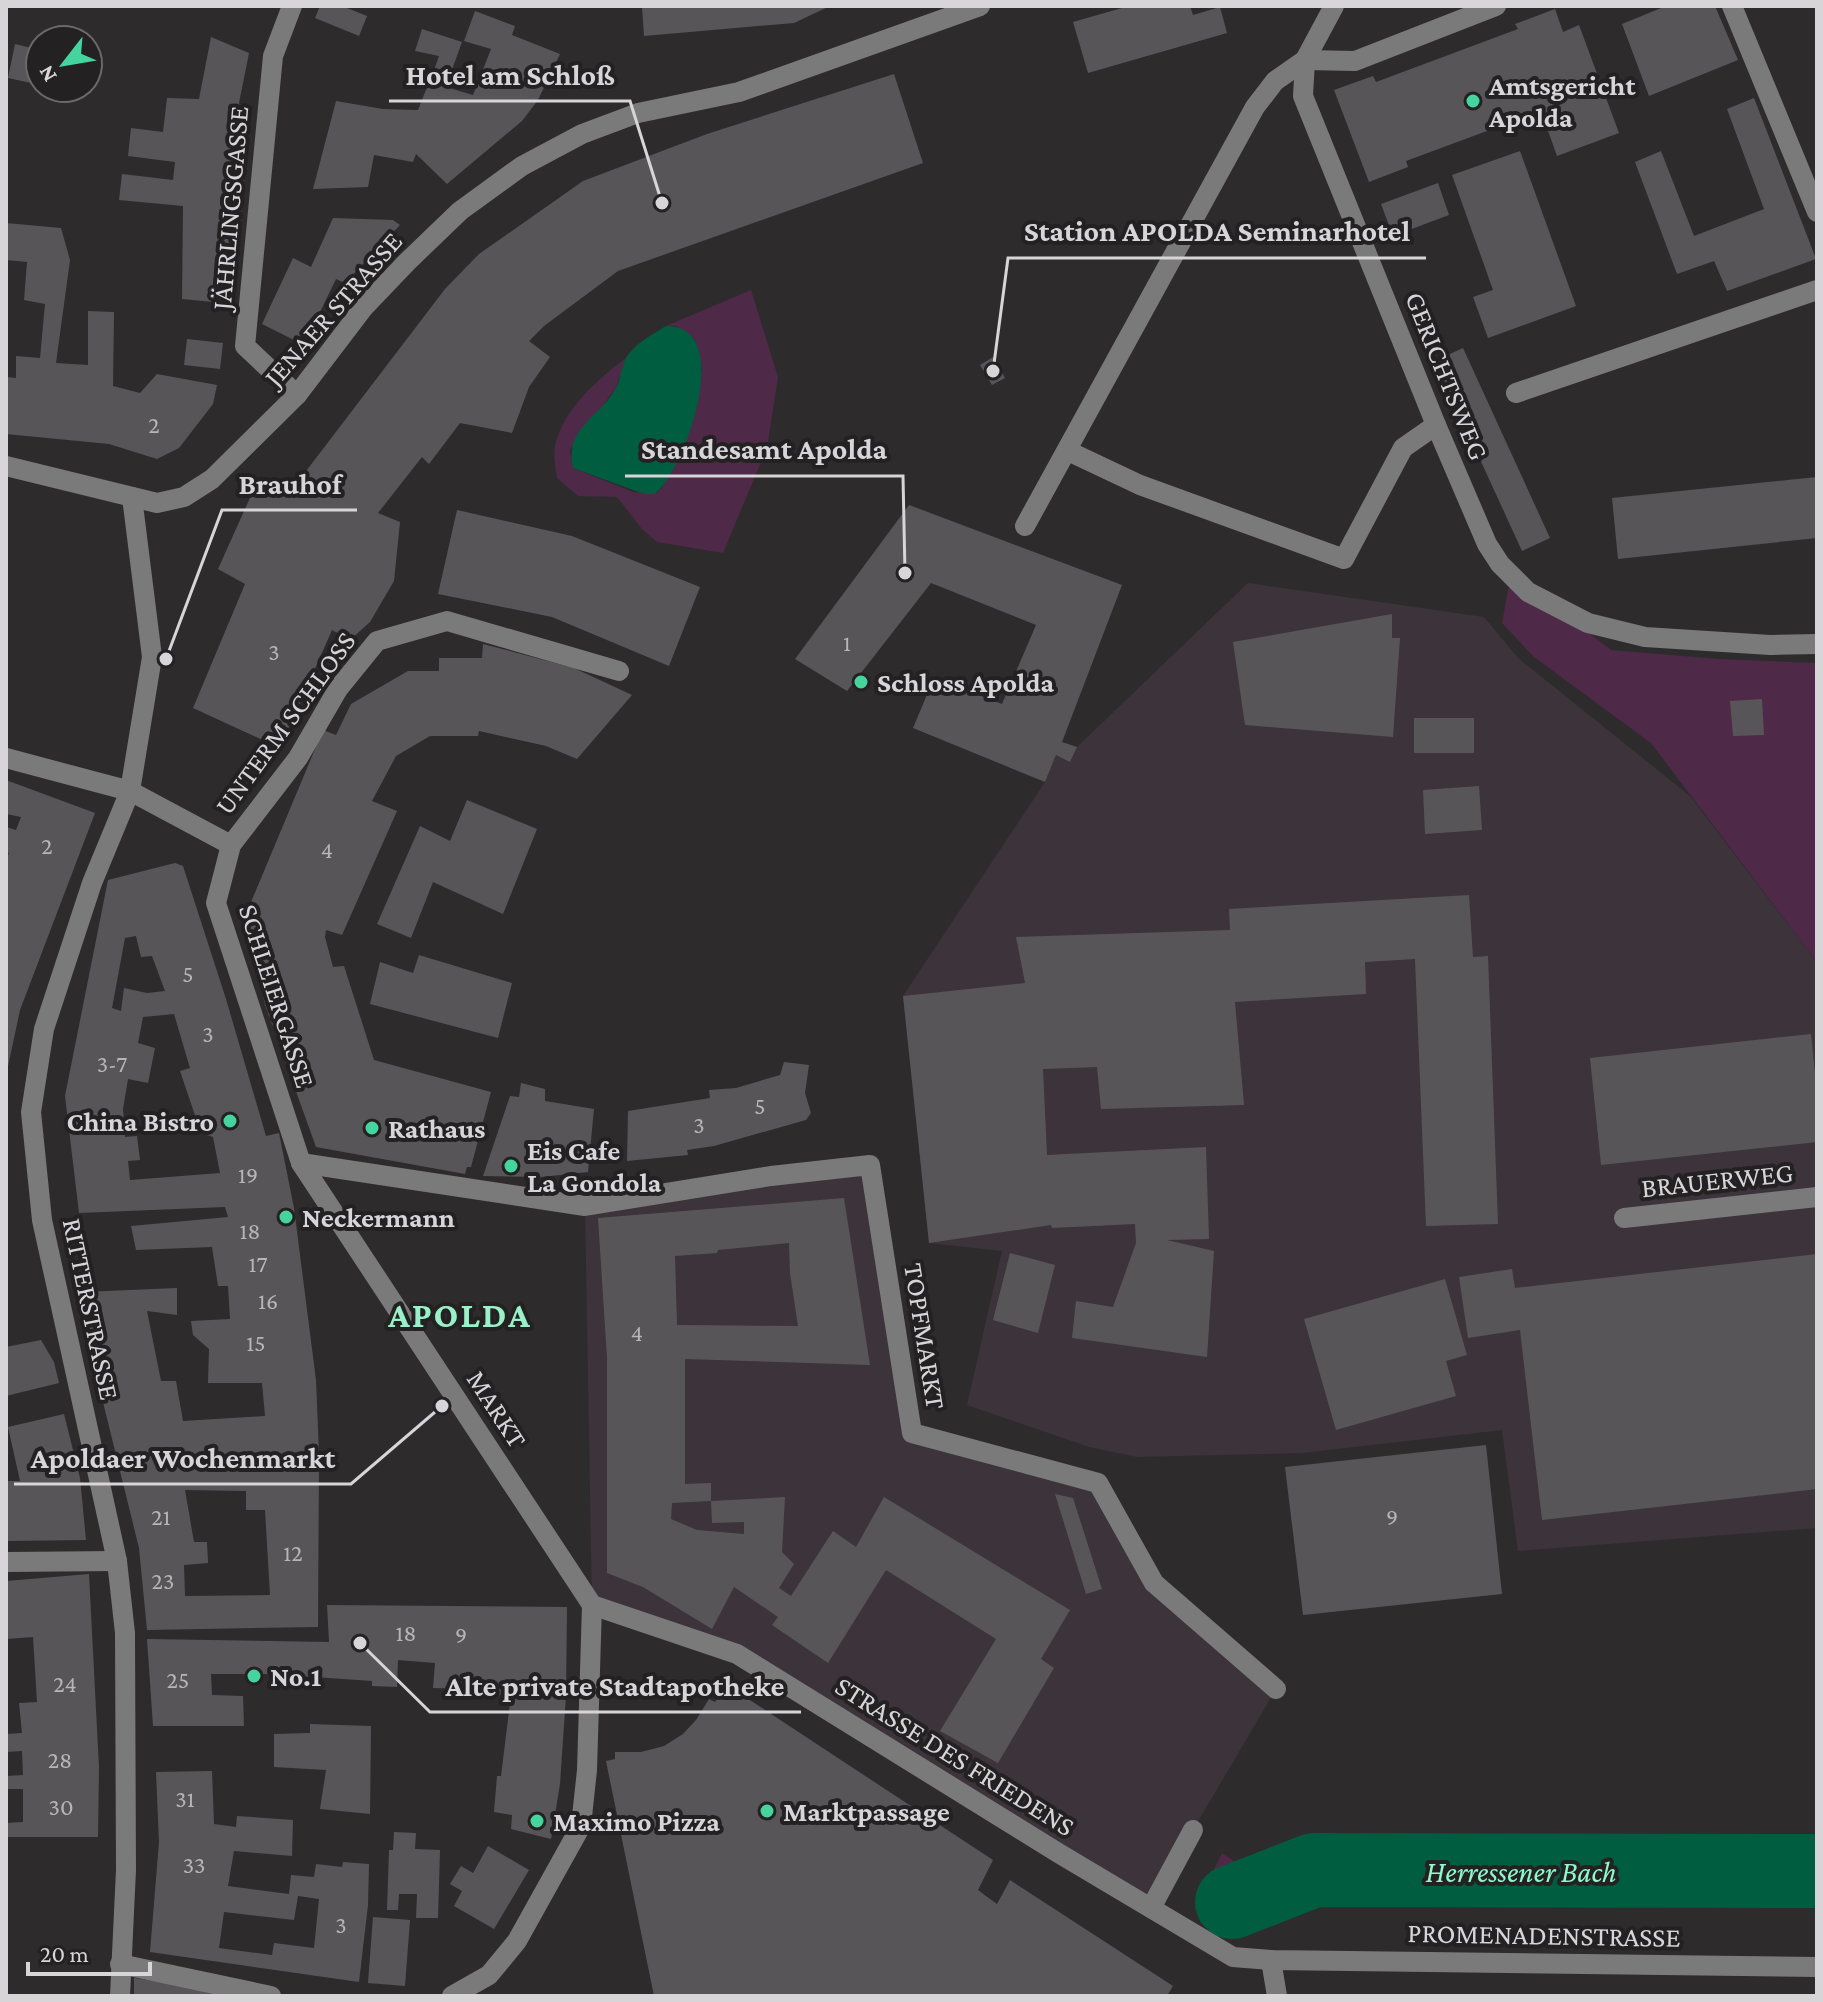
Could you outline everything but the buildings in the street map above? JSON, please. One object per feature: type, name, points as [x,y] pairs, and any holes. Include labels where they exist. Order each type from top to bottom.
[{"type":"street","name":"JÄHRLINGSGASSE","points":[[292,6],[273,56],[245,346],[297,395]]},
{"type":"street","name":"JENAER STRASSE","points":[[132,497],[157,503],[184,497],[221,471],[297,395],[364,307],[407,262],[460,211],[522,166],[582,134],[638,113],[739,92],[980,6]]},
{"type":"street","name":"GERICHTSWEG","points":[[1334,6],[1305,60],[1303,96],[1436,425],[1487,544],[1500,564],[1528,592],[1588,623],[1645,637],[1770,645],[1817,644]]},
{"type":"street","points":[[1025,526],[1255,107],[1275,81],[1305,60],[1355,61],[1496,6]]},
{"type":"street","points":[[1732,6],[1817,212]]},
{"type":"street","points":[[1516,393],[1817,290]]},
{"type":"street","points":[[1068,451],[1140,485],[1344,559],[1403,448],[1436,425]]},
{"type":"street","points":[[6,466],[132,497]]},
{"type":"street","name":"RITTERSTRASSE","points":[[120,1996],[126,1870],[125,1633],[117,1561],[42,1220],[31,1112],[44,1029],[92,883],[130,791],[152,657],[132,497]]},
{"type":"street","name":"UNTERM SCHLOSS","points":[[231,845],[298,758],[338,689],[377,641],[447,621],[619,671]]},
{"type":"street","points":[[6,758],[130,791],[231,845]]},
{"type":"street","name":"SCHLEIERGASSE","points":[[231,845],[216,903],[301,1163]]},
{"type":"street","name":"TOPFMARKT","points":[[301,1163],[585,1206],[771,1176],[870,1165],[912,1433],[1098,1483],[1154,1583],[1276,1689]]},
{"type":"street","name":"MARKT","points":[[301,1163],[592,1605]]},
{"type":"street","name":"BRAUERWEG","points":[[1624,1218],[1817,1197]]},
{"type":"street","points":[[6,1562],[117,1561]]},
{"type":"street","points":[[452,1996],[489,1975],[517,1941],[581,1826],[587,1770],[592,1605]]},
{"type":"street","name":"STRASSE DES FRIEDENS","points":[[592,1605],[737,1654],[1233,1957],[1271,1960]]},
{"type":"street","points":[[1151,1908],[1193,1830]]},
{"type":"street","points":[[1271,1960],[1277,1996]]},
{"type":"street","name":"PROMENADENSTRASSE","points":[[1271,1960],[1817,1967]]},
{"type":"street","points":[[120,1964],[271,1996]]},
{"type":"shaded area","points":[[751,290],[778,377],[767,448],[723,553],[657,542],[642,529],[617,497],[578,496],[557,478],[555,446],[565,420],[583,396],[626,358],[616,388],[570,450],[573,468],[633,492],[655,494],[662,488],[702,371],[695,340],[676,326],[666,326]]},
{"type":"shaded area","points":[[666,326],[687,332],[698,348],[701,372],[691,430],[667,480],[655,494],[644,494],[573,468],[574,442],[616,388],[629,353]]},
{"type":"shaded area","points":[[1248,583],[1484,617],[1518,658],[1690,796],[1817,962],[1817,1528],[1518,1551],[1502,1430],[1302,1453],[1137,1457],[1089,1447],[967,1405],[1002,1251],[929,1243],[903,996],[1045,782],[1056,755],[1070,761],[1077,747]]},
{"type":"shaded area","points":[[1509,585],[1580,626],[1611,650],[1817,663],[1817,962],[1651,743],[1534,657],[1502,623]]},
{"type":"shaded area","points":[[870,1165],[912,1433],[1098,1483],[1154,1583],[1276,1689],[1151,1908],[737,1654],[592,1605],[585,1206]]},
{"type":"shaded area","points":[[1222,1853],[1243,1867],[1304,1866],[1305,1869],[1229,1899],[1226,1923],[1217,1924],[1195,1908]]},
{"type":"shaded area","points":[[1317,1875],[1817,1876],[1817,1896],[1295,1903],[1265,1913],[1236,1913],[1237,1905]]},
{"type":"waterway","name":"Herressener Bach","points":[[1232,1902],[1314,1870],[1817,1871]]},
{"type":"place","name":"Amtsgericht Apolda","points":[[1473,101]]},
{"type":"place","name":"Hotel am Schloß","points":[[662,203]]},
{"type":"place","name":"Station APOLDA Seminarhotel","points":[[993,371]]},
{"type":"place","name":"Standesamt Apolda","points":[[905,573]]},
{"type":"place","name":"Brauhof","points":[[166,659]]},
{"type":"place","name":"Schloss Apolda","points":[[861,682]]},
{"type":"place","name":"China Bistro","points":[[230,1121]]},
{"type":"place","name":"Rathaus","points":[[372,1128]]},
{"type":"place","name":"Eis Cafe La Gondola","points":[[511,1166]]},
{"type":"place","name":"Neckermann","points":[[286,1217]]},
{"type":"place","name":"Apoldaer Wochenmarkt","points":[[442,1406]]},
{"type":"place","name":"Alte private Stadtapotheke","points":[[360,1643]]},
{"type":"place","name":"No.1","points":[[254,1676]]},
{"type":"place","name":"Marktpassage","points":[[767,1811]]},
{"type":"place","name":"Maximo Pizza","points":[[537,1821]]},
{"type":"district","name":"APOLDA","points":[[460,1315]]}]
